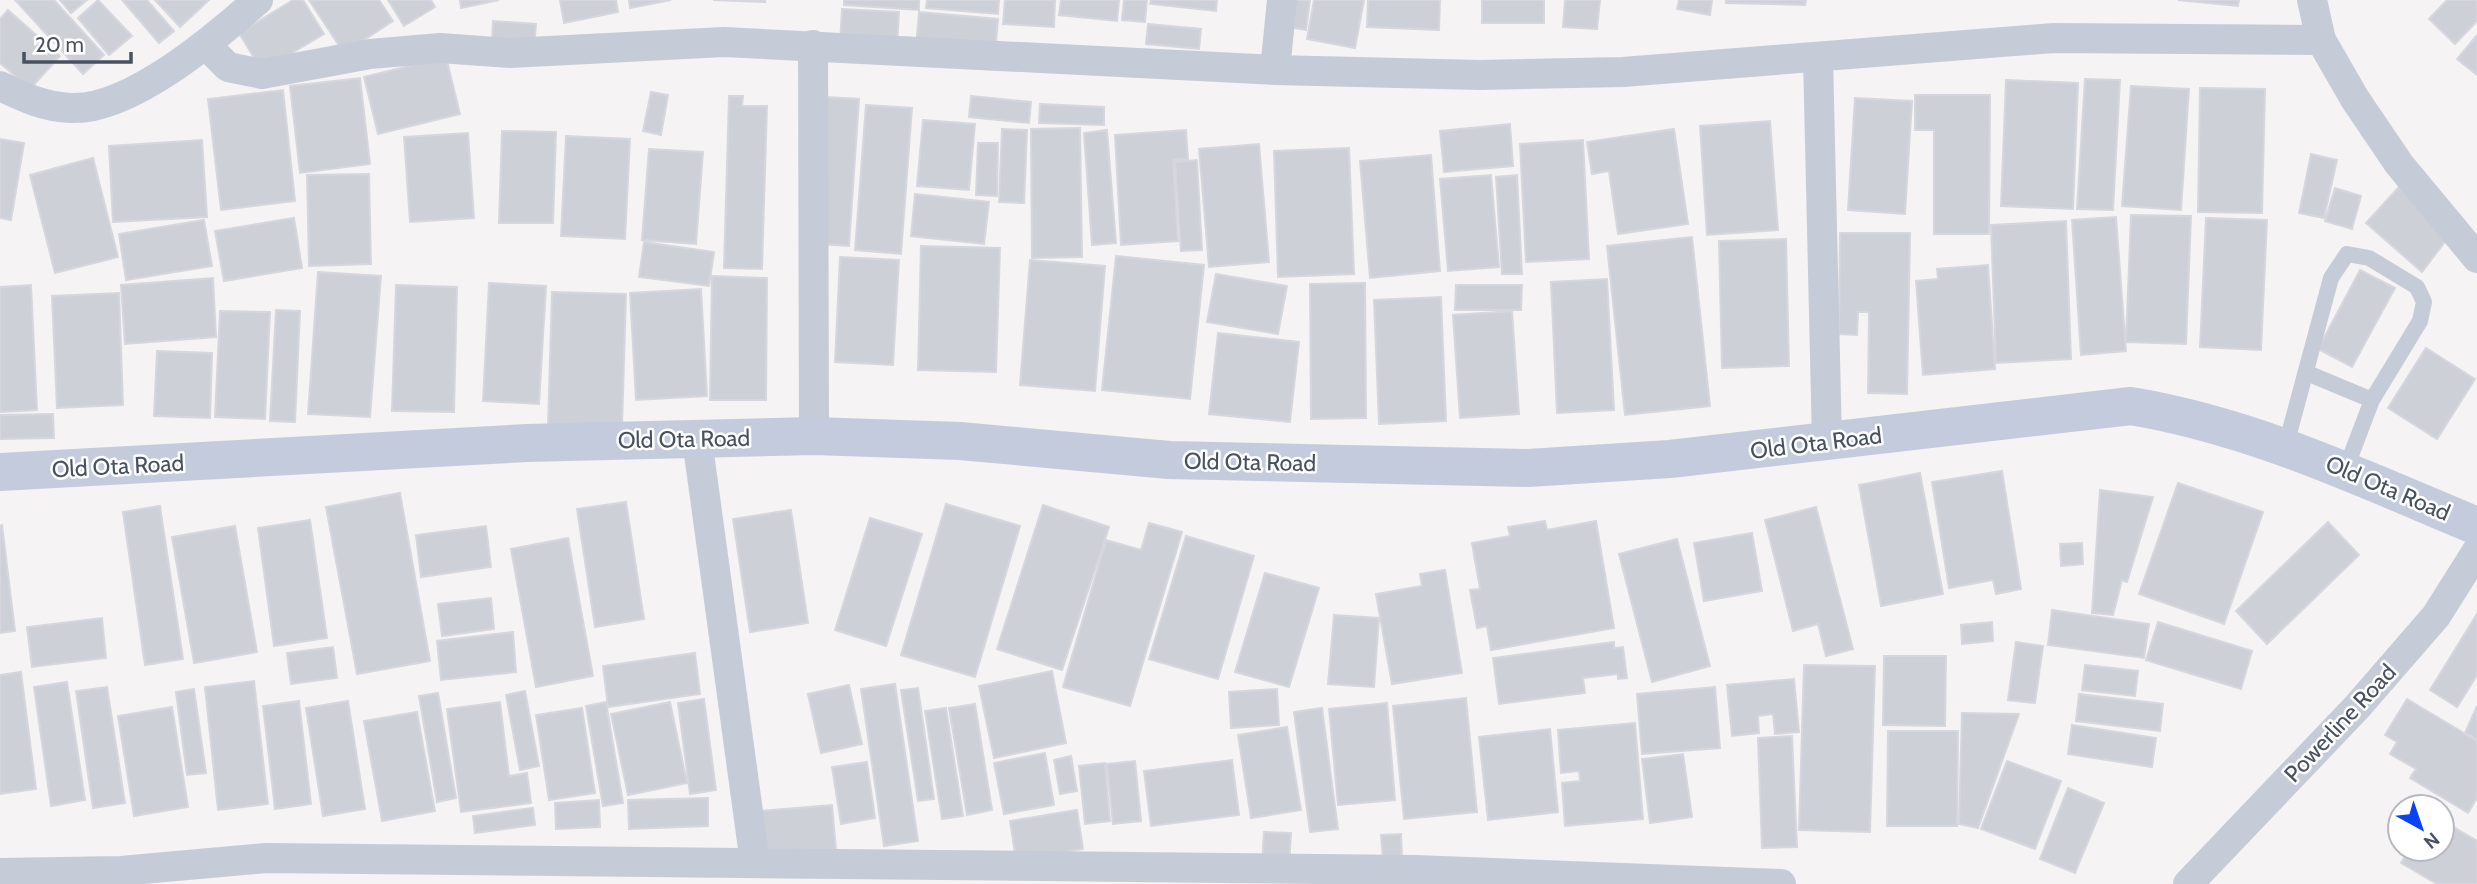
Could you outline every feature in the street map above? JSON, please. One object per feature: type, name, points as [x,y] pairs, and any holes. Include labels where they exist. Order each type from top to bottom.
[{"type":"street","points":[[0,86],[35,103],[72,108],[103,104],[207,46],[258,0]]},
{"type":"street","points":[[1275,70],[1282,0]]},
{"type":"street","points":[[2312,0],[2321,40],[2355,99],[2399,164],[2477,258]]},
{"type":"street","points":[[207,46],[228,67],[262,75],[370,54],[440,48],[510,53],[724,43],[813,45],[1275,70],[1480,75],[1610,73],[2054,38],[2321,40]]},
{"type":"street","points":[[813,45],[814,436]]},
{"type":"street","points":[[1818,57],[1827,442]]},
{"type":"street","name":"Old Ota Road","points":[[0,472],[527,443],[814,436],[960,442],[1169,460],[1528,468],[1671,459],[2130,406],[2203,420],[2286,446],[2477,526]]},
{"type":"street","points":[[697,439],[755,863]]},
{"type":"street","name":"Powerline Road","points":[[2188,884],[2366,697],[2436,616],[2477,551]]},
{"type":"street","points":[[0,873],[755,863],[1415,870],[1781,884]]},
{"type":"lane","points":[[2286,446],[2336,268],[2347,254],[2369,258],[2411,281],[2424,302],[2420,321],[2372,400],[2345,471]]},
{"type":"lane","points":[[2307,373],[2372,400]]},
{"type":"building","points":[[15,0],[54,0],[104,55],[83,74]]},
{"type":"building","points":[[60,0],[87,0],[71,13]]},
{"type":"building","points":[[98,0],[132,36],[109,55],[78,18]]},
{"type":"building","points":[[122,0],[147,0],[174,31],[159,43]]},
{"type":"building","points":[[155,0],[209,0],[180,27]]},
{"type":"building","points":[[293,0],[303,0],[324,34],[262,71],[239,33]]},
{"type":"building","points":[[309,0],[379,0],[393,21],[344,53]]},
{"type":"building","points":[[388,0],[431,0],[435,7],[404,26]]},
{"type":"building","points":[[460,0],[499,0],[461,8]]},
{"type":"building","points":[[560,0],[616,0],[618,12],[564,23]]},
{"type":"building","points":[[629,0],[671,0],[630,8]]},
{"type":"building","points":[[713,0],[765,0],[765,2]]},
{"type":"building","points":[[844,0],[919,0],[919,10],[844,5]]},
{"type":"building","points":[[927,0],[999,0],[998,14],[926,8]]},
{"type":"building","points":[[1005,0],[1055,0],[1054,27],[1003,24]]},
{"type":"building","points":[[1061,0],[1119,0],[1117,21],[1059,15]]},
{"type":"building","points":[[1124,0],[1147,0],[1145,22],[1122,20]]},
{"type":"building","points":[[1151,0],[1217,0],[1216,11],[1150,4]]},
{"type":"building","points":[[1286,0],[1310,0],[1306,30],[1282,26]]},
{"type":"building","points":[[1314,0],[1364,0],[1355,48],[1307,39]]},
{"type":"building","points":[[1368,0],[1440,0],[1439,30],[1367,27]]},
{"type":"building","points":[[1482,0],[1544,0],[1544,23],[1482,23]]},
{"type":"building","points":[[1565,0],[1600,0],[1597,29],[1563,27]]},
{"type":"building","points":[[1679,0],[1712,0],[1710,15],[1677,9]]},
{"type":"building","points":[[1726,0],[1806,0],[1805,5],[1726,3]]},
{"type":"building","points":[[2178,0],[2239,0],[2238,6]]},
{"type":"building","points":[[2447,0],[2477,0],[2477,21],[2455,44],[2429,19]]},
{"type":"building","points":[[842,9],[899,12],[897,46],[840,43]]},
{"type":"building","points":[[8,10],[60,56],[30,89],[0,63],[0,19]]},
{"type":"building","points":[[919,12],[998,19],[995,54],[916,46]]},
{"type":"building","points":[[493,21],[536,24],[534,48],[492,46]]},
{"type":"building","points":[[1148,24],[1201,29],[1199,49],[1146,44]]},
{"type":"building","points":[[2477,35],[2477,75],[2457,59]]},
{"type":"building","points":[[446,57],[460,114],[378,134],[364,77]]},
{"type":"building","points":[[360,78],[370,164],[300,173],[290,86]]},
{"type":"building","points":[[2085,79],[2120,80],[2113,210],[2077,209]]},
{"type":"building","points":[[2006,80],[2078,83],[2073,209],[2001,206]]},
{"type":"building","points":[[2131,86],[2189,89],[2181,210],[2122,206]]},
{"type":"building","points":[[2200,88],[2265,89],[2262,213],[2198,212]]},
{"type":"building","points":[[283,90],[295,201],[221,210],[208,99]]},
{"type":"building","points":[[651,92],[668,95],[661,135],[643,131]]},
{"type":"building","points":[[1915,95],[1990,95],[1989,234],[1934,234],[1934,130],[1915,130]]},
{"type":"building","points":[[729,96],[743,96],[742,106],[767,106],[762,269],[724,268]]},
{"type":"building","points":[[971,96],[1031,102],[1029,123],[969,117]]},
{"type":"building","points":[[827,97],[859,99],[849,246],[817,244]]},
{"type":"building","points":[[1855,98],[1912,101],[1905,214],[1848,210]]},
{"type":"building","points":[[1040,104],[1104,107],[1104,125],[1039,123]]},
{"type":"building","points":[[866,105],[912,108],[901,254],[855,250]]},
{"type":"building","points":[[923,120],[975,124],[969,190],[917,186]]},
{"type":"building","points":[[1770,121],[1778,230],[1707,235],[1700,126]]},
{"type":"building","points":[[1510,124],[1513,166],[1444,172],[1440,131]]},
{"type":"building","points":[[1080,128],[1082,257],[1032,258],[1031,129]]},
{"type":"building","points":[[1002,129],[1027,130],[1024,203],[999,202]]},
{"type":"building","points":[[1674,129],[1688,224],[1618,234],[1609,171],[1592,174],[1587,142]]},
{"type":"building","points":[[1107,130],[1116,243],[1092,245],[1084,133]]},
{"type":"building","points":[[1186,130],[1188,159],[1173,160],[1178,241],[1121,245],[1115,135]]},
{"type":"building","points":[[502,131],[556,132],[553,223],[499,223]]},
{"type":"building","points":[[468,133],[474,218],[410,222],[404,137]]},
{"type":"building","points":[[566,136],[630,139],[625,239],[561,236]]},
{"type":"building","points":[[0,139],[24,143],[11,220],[0,218]]},
{"type":"building","points":[[202,140],[207,217],[113,222],[109,146]]},
{"type":"building","points":[[1583,140],[1589,259],[1526,262],[1520,144]]},
{"type":"building","points":[[978,143],[998,143],[997,196],[976,195]]},
{"type":"building","points":[[1259,144],[1269,262],[1209,267],[1199,149]]},
{"type":"building","points":[[1349,148],[1354,274],[1278,277],[1274,151]]},
{"type":"building","points":[[649,149],[703,152],[696,244],[642,240]]},
{"type":"building","points":[[2311,154],[2337,160],[2324,218],[2299,213]]},
{"type":"building","points":[[1431,155],[1440,271],[1370,278],[1360,161]]},
{"type":"building","points":[[93,158],[118,257],[55,273],[30,175]]},
{"type":"building","points":[[1197,160],[1202,250],[1181,251],[1175,162]]},
{"type":"building","points":[[369,174],[371,264],[309,266],[307,175]]},
{"type":"building","points":[[1491,175],[1499,267],[1448,271],[1440,179]]},
{"type":"building","points":[[1517,175],[1522,274],[1502,274],[1496,177]]},
{"type":"building","points":[[2399,187],[2450,235],[2422,272],[2366,223]]},
{"type":"building","points":[[2335,188],[2361,196],[2352,229],[2325,221]]},
{"type":"building","points":[[915,194],[989,202],[984,244],[911,236]]},
{"type":"building","points":[[2131,215],[2191,216],[2186,344],[2126,342]]},
{"type":"building","points":[[2116,217],[2126,351],[2081,355],[2072,220]]},
{"type":"building","points":[[294,218],[302,268],[224,281],[215,231]]},
{"type":"building","points":[[2206,218],[2267,220],[2261,350],[2200,347]]},
{"type":"building","points":[[204,220],[212,266],[126,280],[119,234]]},
{"type":"building","points":[[2066,221],[2071,359],[1996,363],[1991,225]]},
{"type":"building","points":[[1840,233],[1910,233],[1907,394],[1868,393],[1869,312],[1858,312],[1857,335],[1839,334]]},
{"type":"building","points":[[1692,237],[1710,406],[1625,415],[1607,246]]},
{"type":"building","points":[[1786,239],[1789,366],[1722,368],[1719,241]]},
{"type":"building","points":[[644,242],[714,252],[709,286],[639,277]]},
{"type":"building","points":[[921,246],[1000,248],[996,372],[918,370]]},
{"type":"building","points":[[1116,256],[1204,265],[1190,399],[1102,390]]},
{"type":"building","points":[[840,257],[899,260],[893,365],[835,362]]},
{"type":"building","points":[[1030,260],[1105,266],[1095,391],[1020,385]]},
{"type":"building","points":[[1988,265],[1995,369],[1923,375],[1916,281],[1938,279],[1937,269]]},
{"type":"building","points":[[2360,270],[2395,288],[2352,367],[2318,349]]},
{"type":"building","points":[[318,272],[381,276],[370,417],[308,414]]},
{"type":"building","points":[[1216,274],[1287,286],[1278,334],[1207,322]]},
{"type":"building","points":[[712,276],[767,278],[766,400],[710,400]]},
{"type":"building","points":[[213,278],[216,337],[125,344],[121,285]]},
{"type":"building","points":[[1607,279],[1614,410],[1557,413],[1551,282]]},
{"type":"building","points":[[489,283],[546,286],[539,404],[483,401]]},
{"type":"building","points":[[1365,283],[1366,418],[1311,419],[1310,284]]},
{"type":"building","points":[[31,285],[37,410],[0,412],[0,287]]},
{"type":"building","points":[[396,285],[457,287],[454,412],[392,411]]},
{"type":"building","points":[[1456,285],[1522,285],[1521,310],[1455,310]]},
{"type":"building","points":[[701,289],[707,396],[636,400],[630,293]]},
{"type":"building","points":[[552,292],[626,294],[622,427],[548,426]]},
{"type":"building","points":[[119,293],[123,405],[57,408],[52,296]]},
{"type":"building","points":[[1441,297],[1446,421],[1379,424],[1374,300]]},
{"type":"building","points":[[276,310],[300,311],[295,422],[270,421]]},
{"type":"building","points":[[220,311],[270,312],[265,419],[215,417]]},
{"type":"building","points":[[1512,311],[1519,414],[1460,418],[1453,315]]},
{"type":"building","points":[[1218,333],[1299,342],[1290,422],[1209,414]]},
{"type":"building","points":[[2426,348],[2475,379],[2437,439],[2388,408]]},
{"type":"building","points":[[157,351],[212,353],[210,418],[154,416]]},
{"type":"building","points":[[53,414],[54,438],[0,439],[0,415]]},
{"type":"building","points":[[2002,471],[2021,589],[1996,594],[1993,580],[1949,588],[1932,482]]},
{"type":"building","points":[[1920,473],[1943,594],[1881,606],[1859,485]]},
{"type":"building","points":[[2178,483],[2263,512],[2224,624],[2139,594]]},
{"type":"building","points":[[2100,490],[2153,497],[2127,582],[2122,580],[2113,615],[2092,613]]},
{"type":"building","points":[[400,493],[430,661],[357,674],[326,507]]},
{"type":"building","points":[[626,502],[644,619],[595,627],[577,509]]},
{"type":"building","points":[[946,504],[1020,526],[975,677],[901,655]]},
{"type":"building","points":[[1043,505],[1109,527],[1062,670],[997,649]]},
{"type":"building","points":[[160,506],[183,659],[145,665],[123,512]]},
{"type":"building","points":[[1816,507],[1853,649],[1826,656],[1818,624],[1793,631],[1765,520]]},
{"type":"building","points":[[791,510],[808,623],[750,632],[733,519]]},
{"type":"building","points":[[870,518],[922,534],[886,646],[835,630]]},
{"type":"building","points":[[310,520],[327,638],[274,646],[258,528]]},
{"type":"building","points":[[1545,521],[1547,530],[1596,521],[1614,628],[1491,650],[1487,626],[1477,628],[1470,590],[1480,589],[1472,543],[1510,536],[1508,527]]},
{"type":"building","points":[[2328,522],[2359,555],[2267,644],[2236,611]]},
{"type":"building","points":[[1149,523],[1182,532],[1130,706],[1063,687],[1106,540],[1141,550]]},
{"type":"building","points":[[2,525],[15,631],[0,633],[0,526]]},
{"type":"building","points":[[235,526],[257,652],[194,663],[172,537]]},
{"type":"building","points":[[486,526],[491,567],[421,577],[416,535]]},
{"type":"building","points":[[1752,533],[1762,591],[1704,601],[1694,543]]},
{"type":"building","points":[[1186,536],[1254,556],[1218,679],[1149,659]]},
{"type":"building","points":[[568,538],[593,676],[536,687],[511,549]]},
{"type":"building","points":[[1677,539],[1710,666],[1652,682],[1619,554]]},
{"type":"building","points":[[2082,543],[2083,564],[2061,566],[2060,544]]},
{"type":"building","points":[[1445,570],[1462,673],[1392,684],[1376,594],[1422,586],[1420,574]]},
{"type":"building","points":[[1265,573],[1319,588],[1289,687],[1235,672]]},
{"type":"building","points":[[491,598],[494,629],[442,636],[438,604]]},
{"type":"building","points":[[2052,610],[2149,624],[2144,658],[2048,645]]},
{"type":"building","points":[[2477,614],[2477,675],[2457,707],[2430,690]]},
{"type":"building","points":[[1334,615],[1379,618],[1374,687],[1328,684]]},
{"type":"building","points":[[102,618],[106,658],[32,667],[27,627]]},
{"type":"building","points":[[1992,622],[1993,641],[1962,644],[1961,625]]},
{"type":"building","points":[[2158,622],[2252,651],[2241,689],[2146,660]]},
{"type":"building","points":[[513,632],[516,672],[441,680],[437,641]]},
{"type":"building","points":[[1614,642],[1614,648],[1623,647],[1627,678],[1618,679],[1618,674],[1583,678],[1585,693],[1499,704],[1493,658]]},
{"type":"building","points":[[2016,642],[2043,646],[2035,703],[2008,700]]},
{"type":"building","points":[[333,647],[337,678],[291,684],[287,653]]},
{"type":"building","points":[[695,653],[700,694],[608,707],[603,666]]},
{"type":"building","points":[[1884,656],[1946,656],[1945,726],[1883,725]]},
{"type":"building","points":[[1804,665],[1875,666],[1870,832],[1799,830]]},
{"type":"building","points":[[2085,665],[2138,671],[2135,696],[2082,690]]},
{"type":"building","points":[[1052,671],[1066,743],[994,758],[979,686]]},
{"type":"building","points":[[21,672],[36,789],[0,794],[0,675]]},
{"type":"building","points":[[1794,679],[1799,732],[1775,734],[1773,714],[1758,716],[1759,733],[1732,736],[1727,685]]},
{"type":"building","points":[[254,681],[268,804],[218,810],[205,687]]},
{"type":"building","points":[[67,682],[85,800],[51,806],[34,687]]},
{"type":"building","points":[[895,684],[918,841],[884,846],[861,689]]},
{"type":"building","points":[[849,685],[862,744],[821,753],[808,694]]},
{"type":"building","points":[[107,687],[125,803],[93,808],[76,691]]},
{"type":"building","points":[[1715,687],[1720,748],[1642,754],[1637,694]]},
{"type":"building","points":[[918,688],[934,799],[918,801],[901,690]]},
{"type":"building","points":[[194,689],[206,773],[187,775],[176,692]]},
{"type":"building","points":[[1277,689],[1279,725],[1231,728],[1229,692]]},
{"type":"building","points":[[525,691],[539,766],[520,770],[506,695]]},
{"type":"building","points":[[438,693],[456,798],[437,802],[419,696]]},
{"type":"building","points":[[2079,694],[2163,704],[2160,731],[2076,721]]},
{"type":"building","points":[[1466,698],[1477,812],[1404,819],[1393,706]]},
{"type":"building","points":[[704,699],[716,790],[690,794],[678,703]]},
{"type":"building","points":[[2407,699],[2477,741],[2477,798],[2468,813],[2456,806],[2456,793],[2435,793],[2410,778],[2416,769],[2390,754],[2397,742],[2385,735]]},
{"type":"building","points":[[299,701],[311,804],[275,809],[263,706]]},
{"type":"building","points":[[348,701],[365,809],[323,816],[306,708]]},
{"type":"building","points":[[500,702],[509,776],[527,773],[531,803],[461,812],[447,709]]},
{"type":"building","points":[[606,702],[623,803],[603,806],[586,706]]},
{"type":"building","points":[[670,702],[687,783],[628,795],[611,714]]},
{"type":"building","points":[[1387,703],[1395,800],[1338,805],[1329,709]]},
{"type":"building","points":[[975,704],[992,810],[967,815],[949,708]]},
{"type":"building","points":[[2477,706],[2477,739],[2465,733]]},
{"type":"building","points":[[172,707],[188,807],[134,816],[118,716]]},
{"type":"building","points":[[582,708],[595,793],[549,800],[536,715]]},
{"type":"building","points":[[946,708],[963,816],[942,819],[925,711]]},
{"type":"building","points":[[1322,708],[1338,829],[1310,832],[1294,712]]},
{"type":"building","points":[[417,712],[435,811],[382,821],[364,721]]},
{"type":"building","points":[[1962,713],[2019,714],[1978,828],[1959,824]]},
{"type":"building","points":[[1635,723],[1643,819],[1565,826],[1562,783],[1580,781],[1579,771],[1561,773],[1558,730]]},
{"type":"building","points":[[2072,725],[2156,738],[2152,767],[2068,754]]},
{"type":"building","points":[[1287,727],[1301,810],[1251,818],[1238,735]]},
{"type":"building","points":[[1550,729],[1558,812],[1488,820],[1479,737]]},
{"type":"building","points":[[1888,731],[1958,731],[1957,826],[1887,826]]},
{"type":"building","points":[[1792,736],[1797,847],[1762,848],[1758,738]]},
{"type":"building","points":[[1045,753],[1054,805],[1004,814],[994,763]]},
{"type":"building","points":[[1683,754],[1692,817],[1650,823],[1642,759]]},
{"type":"building","points":[[1071,756],[1077,791],[1060,794],[1054,760]]},
{"type":"building","points":[[1232,760],[1239,815],[1151,826],[1144,771]]},
{"type":"building","points":[[1135,761],[1141,821],[1113,824],[1107,764]]},
{"type":"building","points":[[2007,761],[2061,781],[2035,849],[1981,829]]},
{"type":"building","points":[[867,762],[875,818],[841,824],[832,767]]},
{"type":"building","points":[[1105,763],[1110,821],[1085,824],[1079,766]]},
{"type":"building","points":[[2068,788],[2104,803],[2075,873],[2040,859]]},
{"type":"building","points":[[708,798],[708,826],[629,829],[628,800]]},
{"type":"building","points":[[599,800],[600,827],[556,829],[555,803]]},
{"type":"building","points":[[832,805],[836,850],[764,856],[760,811]]},
{"type":"building","points":[[533,808],[535,825],[475,833],[473,816]]},
{"type":"building","points":[[1077,810],[1083,849],[1016,860],[1010,821]]},
{"type":"building","points":[[2456,828],[2477,841],[2477,884],[2437,884],[2401,863],[2456,863]]},
{"type":"building","points":[[1264,832],[1291,833],[1289,865],[1262,864]]},
{"type":"building","points":[[1401,834],[1402,858],[1383,859],[1381,835]]}]
